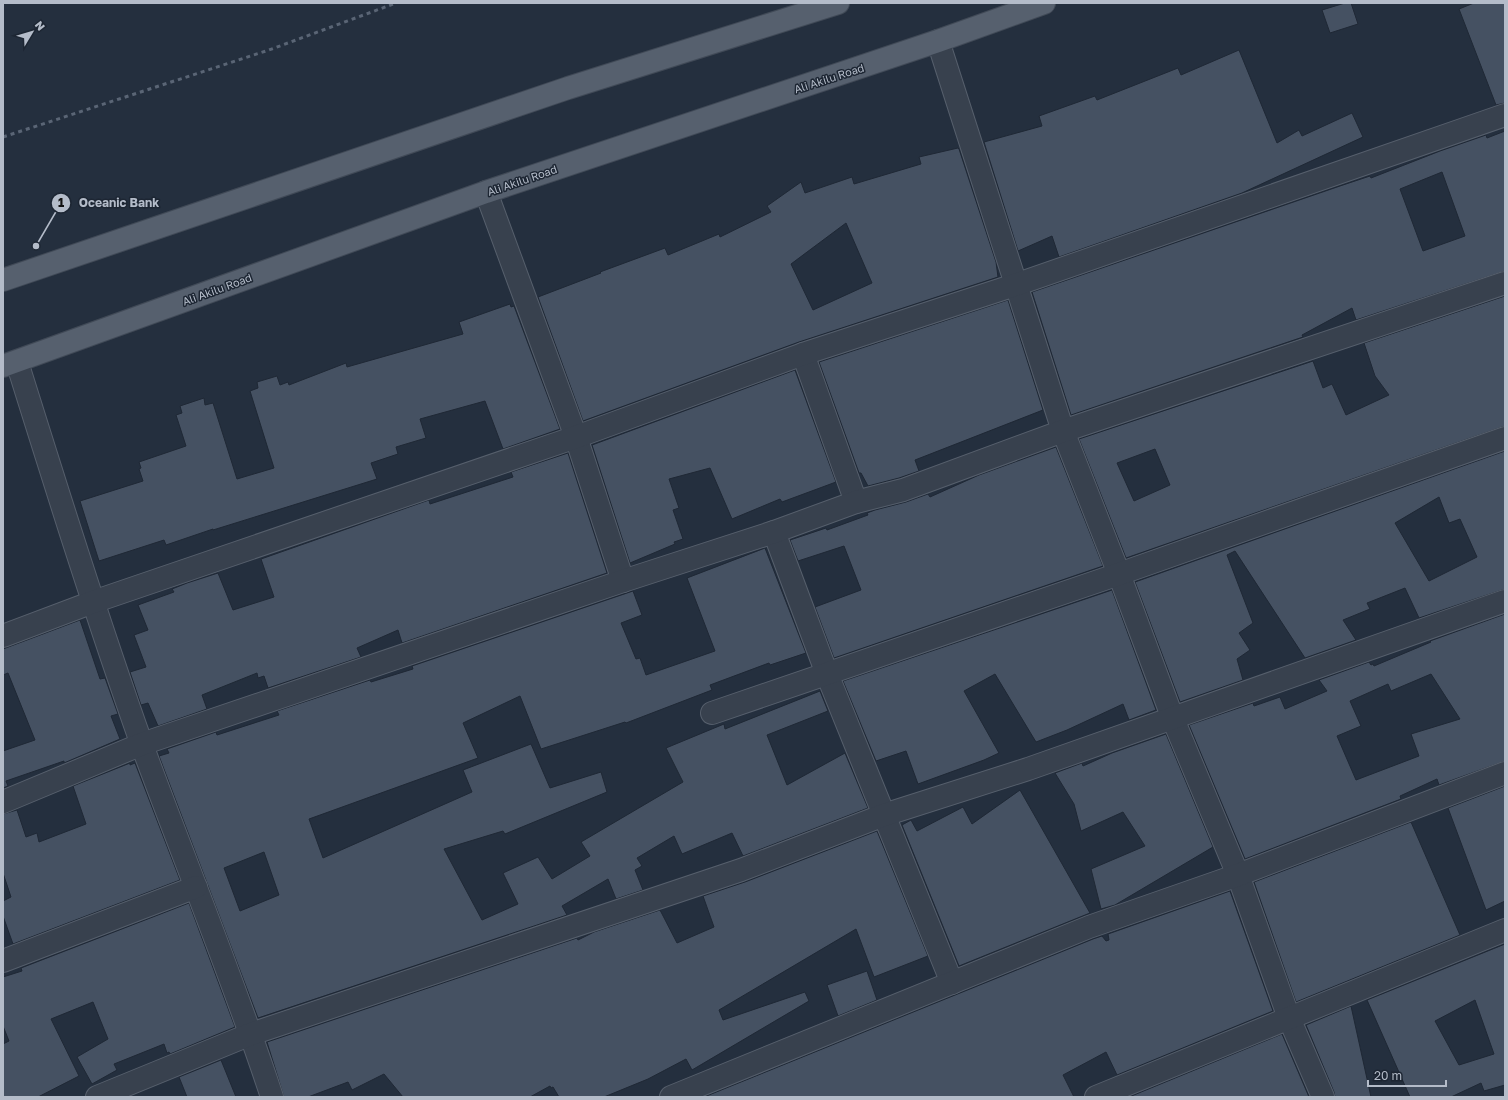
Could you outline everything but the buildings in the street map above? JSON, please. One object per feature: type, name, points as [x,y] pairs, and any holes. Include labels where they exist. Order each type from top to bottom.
[{"type":"main road","points":[[3,280],[568,88],[838,3]]},
{"type":"main road","name":"Ali Akilu Road","points":[[10,364],[486,192],[938,41],[1044,3]]},
{"type":"street","points":[[938,41],[1063,431],[1173,719],[1238,875],[1289,1018],[1323,1097]]},
{"type":"street","points":[[3,636],[93,602],[576,437],[803,354],[1015,285],[1505,116]]},
{"type":"street","points":[[486,192],[576,437],[623,581]]},
{"type":"street","points":[[3,802],[142,744],[623,581],[774,532],[856,502],[903,490],[1063,431],[1505,283]]},
{"type":"street","points":[[803,354],[856,502]]},
{"type":"street","points":[[10,364],[142,744],[251,1034],[272,1097]]},
{"type":"street","points":[[712,713],[1118,574],[1505,438]]},
{"type":"street","points":[[774,532],[827,674],[952,983]]},
{"type":"street","points":[[97,1097],[251,1034],[741,870],[884,815],[1028,769],[1505,601]]},
{"type":"street","points":[[672,1097],[1089,927],[1238,875],[1505,773]]},
{"type":"street","points":[[3,961],[196,887]]},
{"type":"street","points":[[1096,1097],[1505,930]]},
{"type":"railway","points":[[3,137],[269,50],[396,3]]},
{"type":"place","name":"Oceanic Bank","points":[[36,246]]}]
